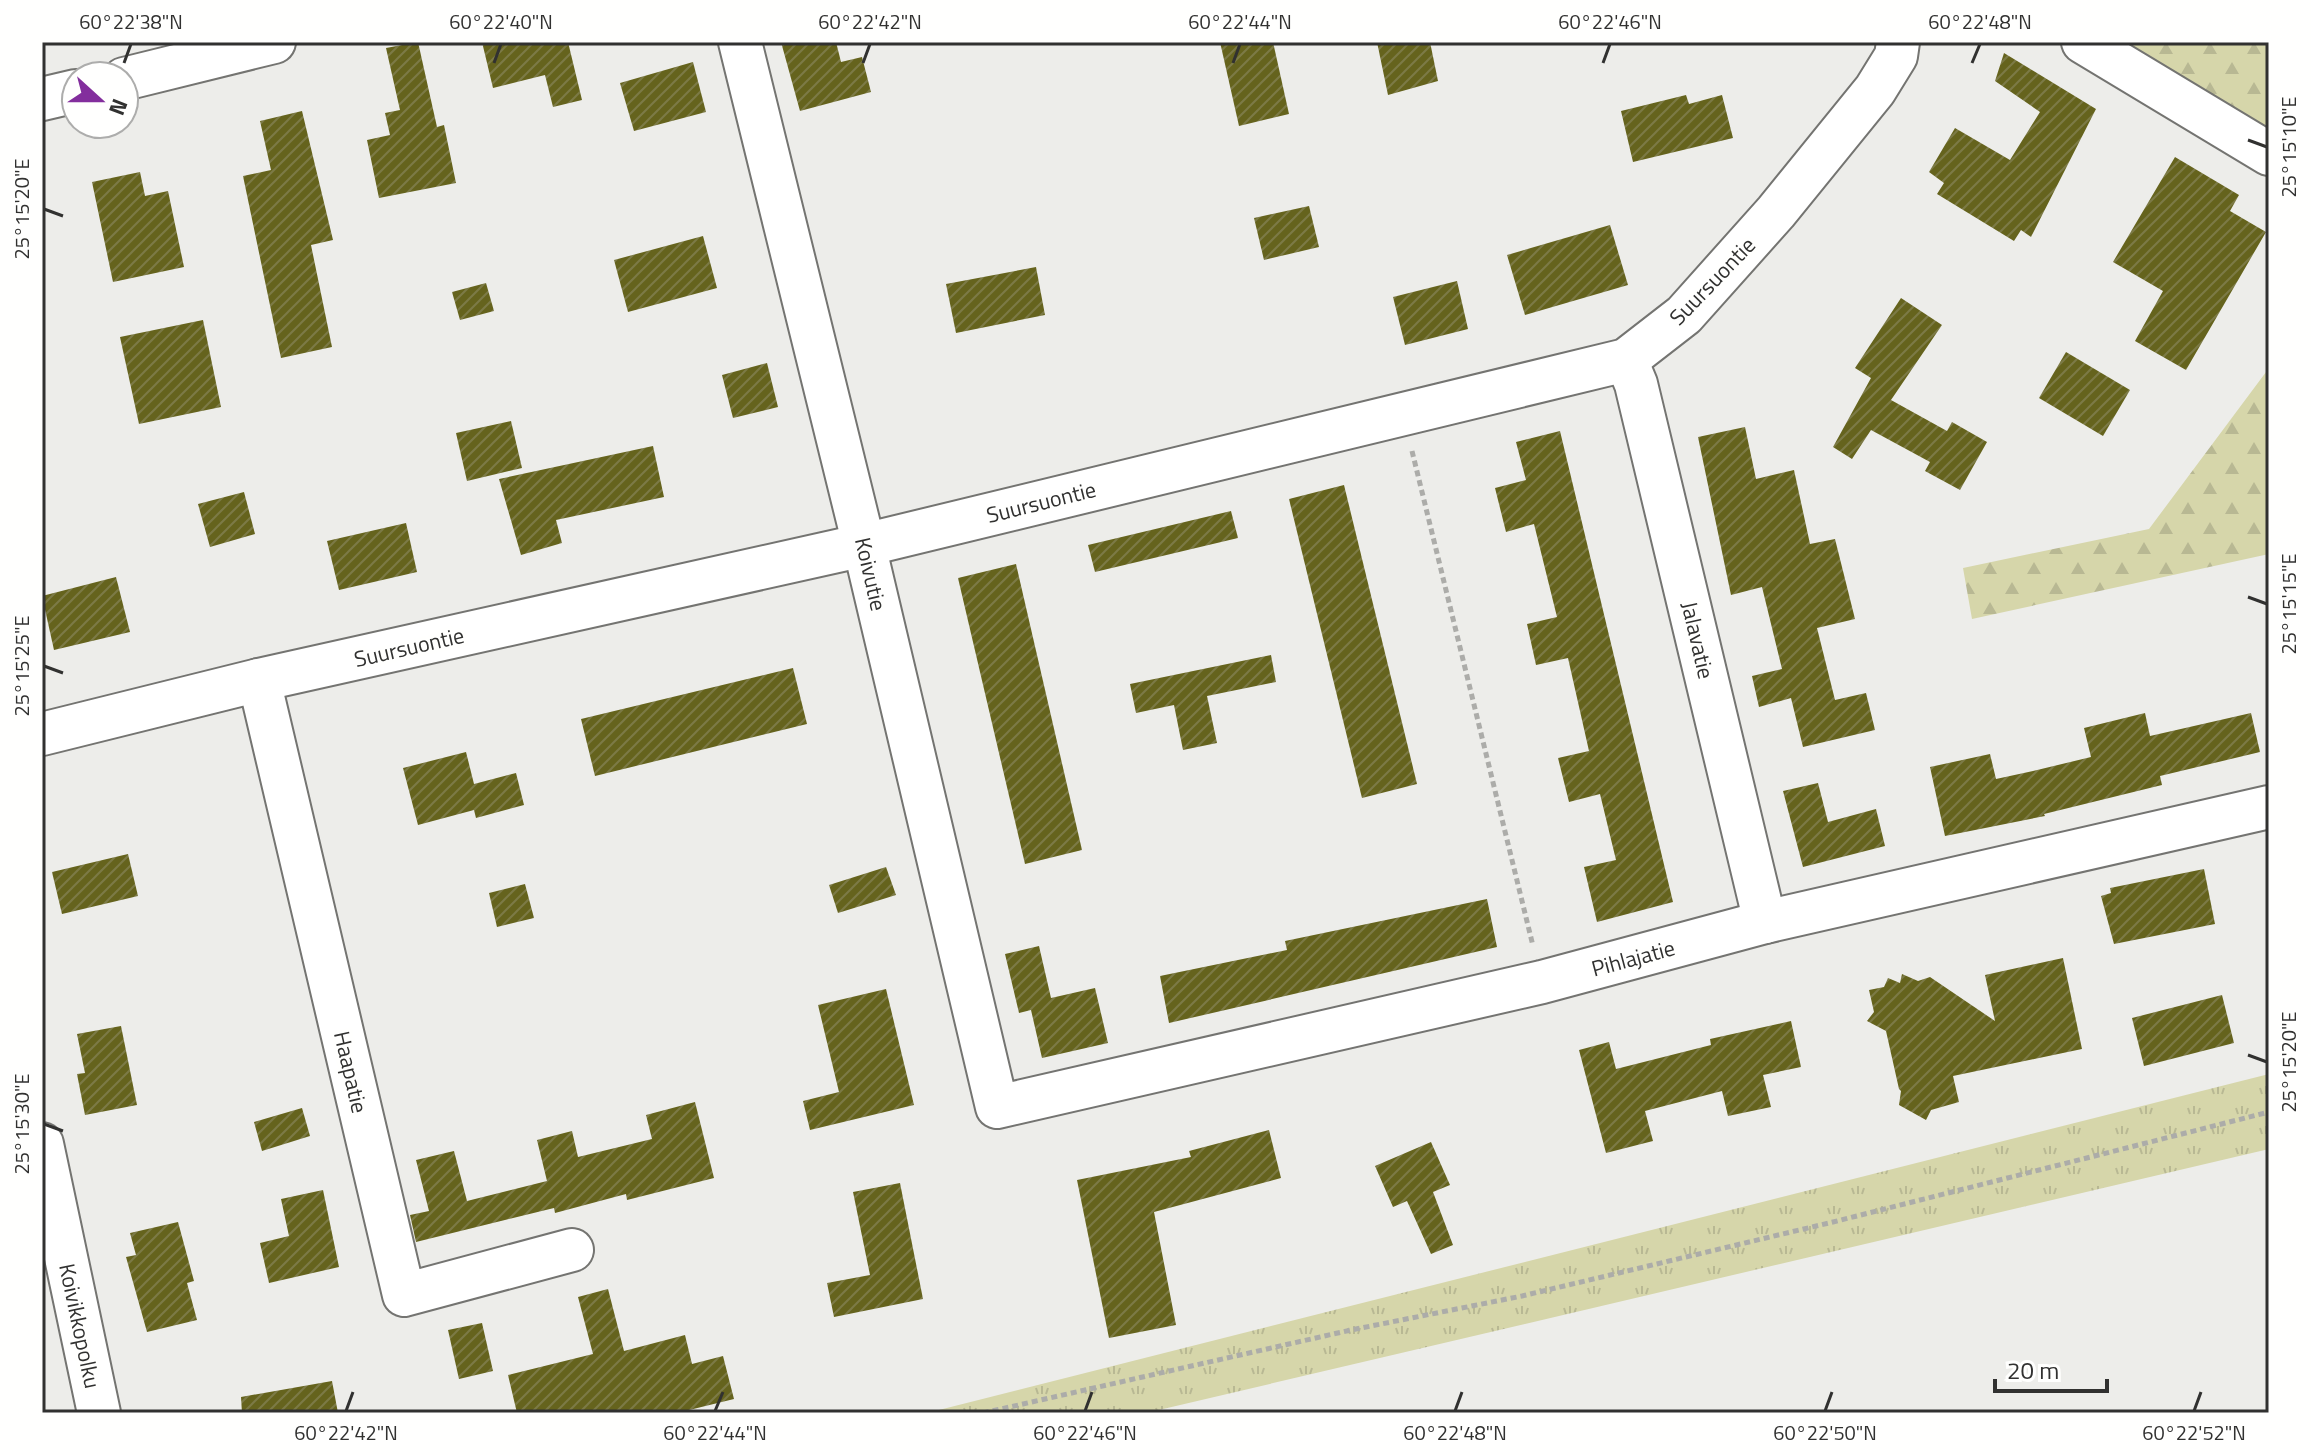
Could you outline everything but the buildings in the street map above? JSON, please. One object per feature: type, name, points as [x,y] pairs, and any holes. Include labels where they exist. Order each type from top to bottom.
[{"type":"street","points":[[140,75],[274,42]]},
{"type":"street","name":"Koivutie","points":[[740,42],[864,545],[997,1107]]},
{"type":"street","name":"Suursuontie","points":[[42,734],[259,680],[864,545],[1626,360],[1684,315],[1776,212],[1875,90],[1896,56],[1898,42]]},
{"type":"street","points":[[2083,42],[2269,154]]},
{"type":"street","name":"Jalavatie","points":[[1626,360],[1636,384],[1765,922]]},
{"type":"street","name":"Haapatie","points":[[259,680],[404,1295],[572,1250]]},
{"type":"street","name":"Pihlajatie","points":[[997,1107],[1542,982],[1765,922],[2269,807]]},
{"type":"street","name":"Koivikkopolku","points":[[42,1144],[99,1413]]},
{"type":"path","points":[[1409,439],[1542,982]]},
{"type":"path","points":[[983,1413],[1351,1330],[1522,1296],[1833,1222],[2269,1112]]},
{"type":"green space","points":[[2084,42],[2269,42],[2269,154]]},
{"type":"green space","points":[[2269,368],[2269,554],[1972,619],[1963,568],[2149,529]]},
{"type":"green space","points":[[2269,1074],[2269,1149],[1146,1413],[927,1413]]}]
